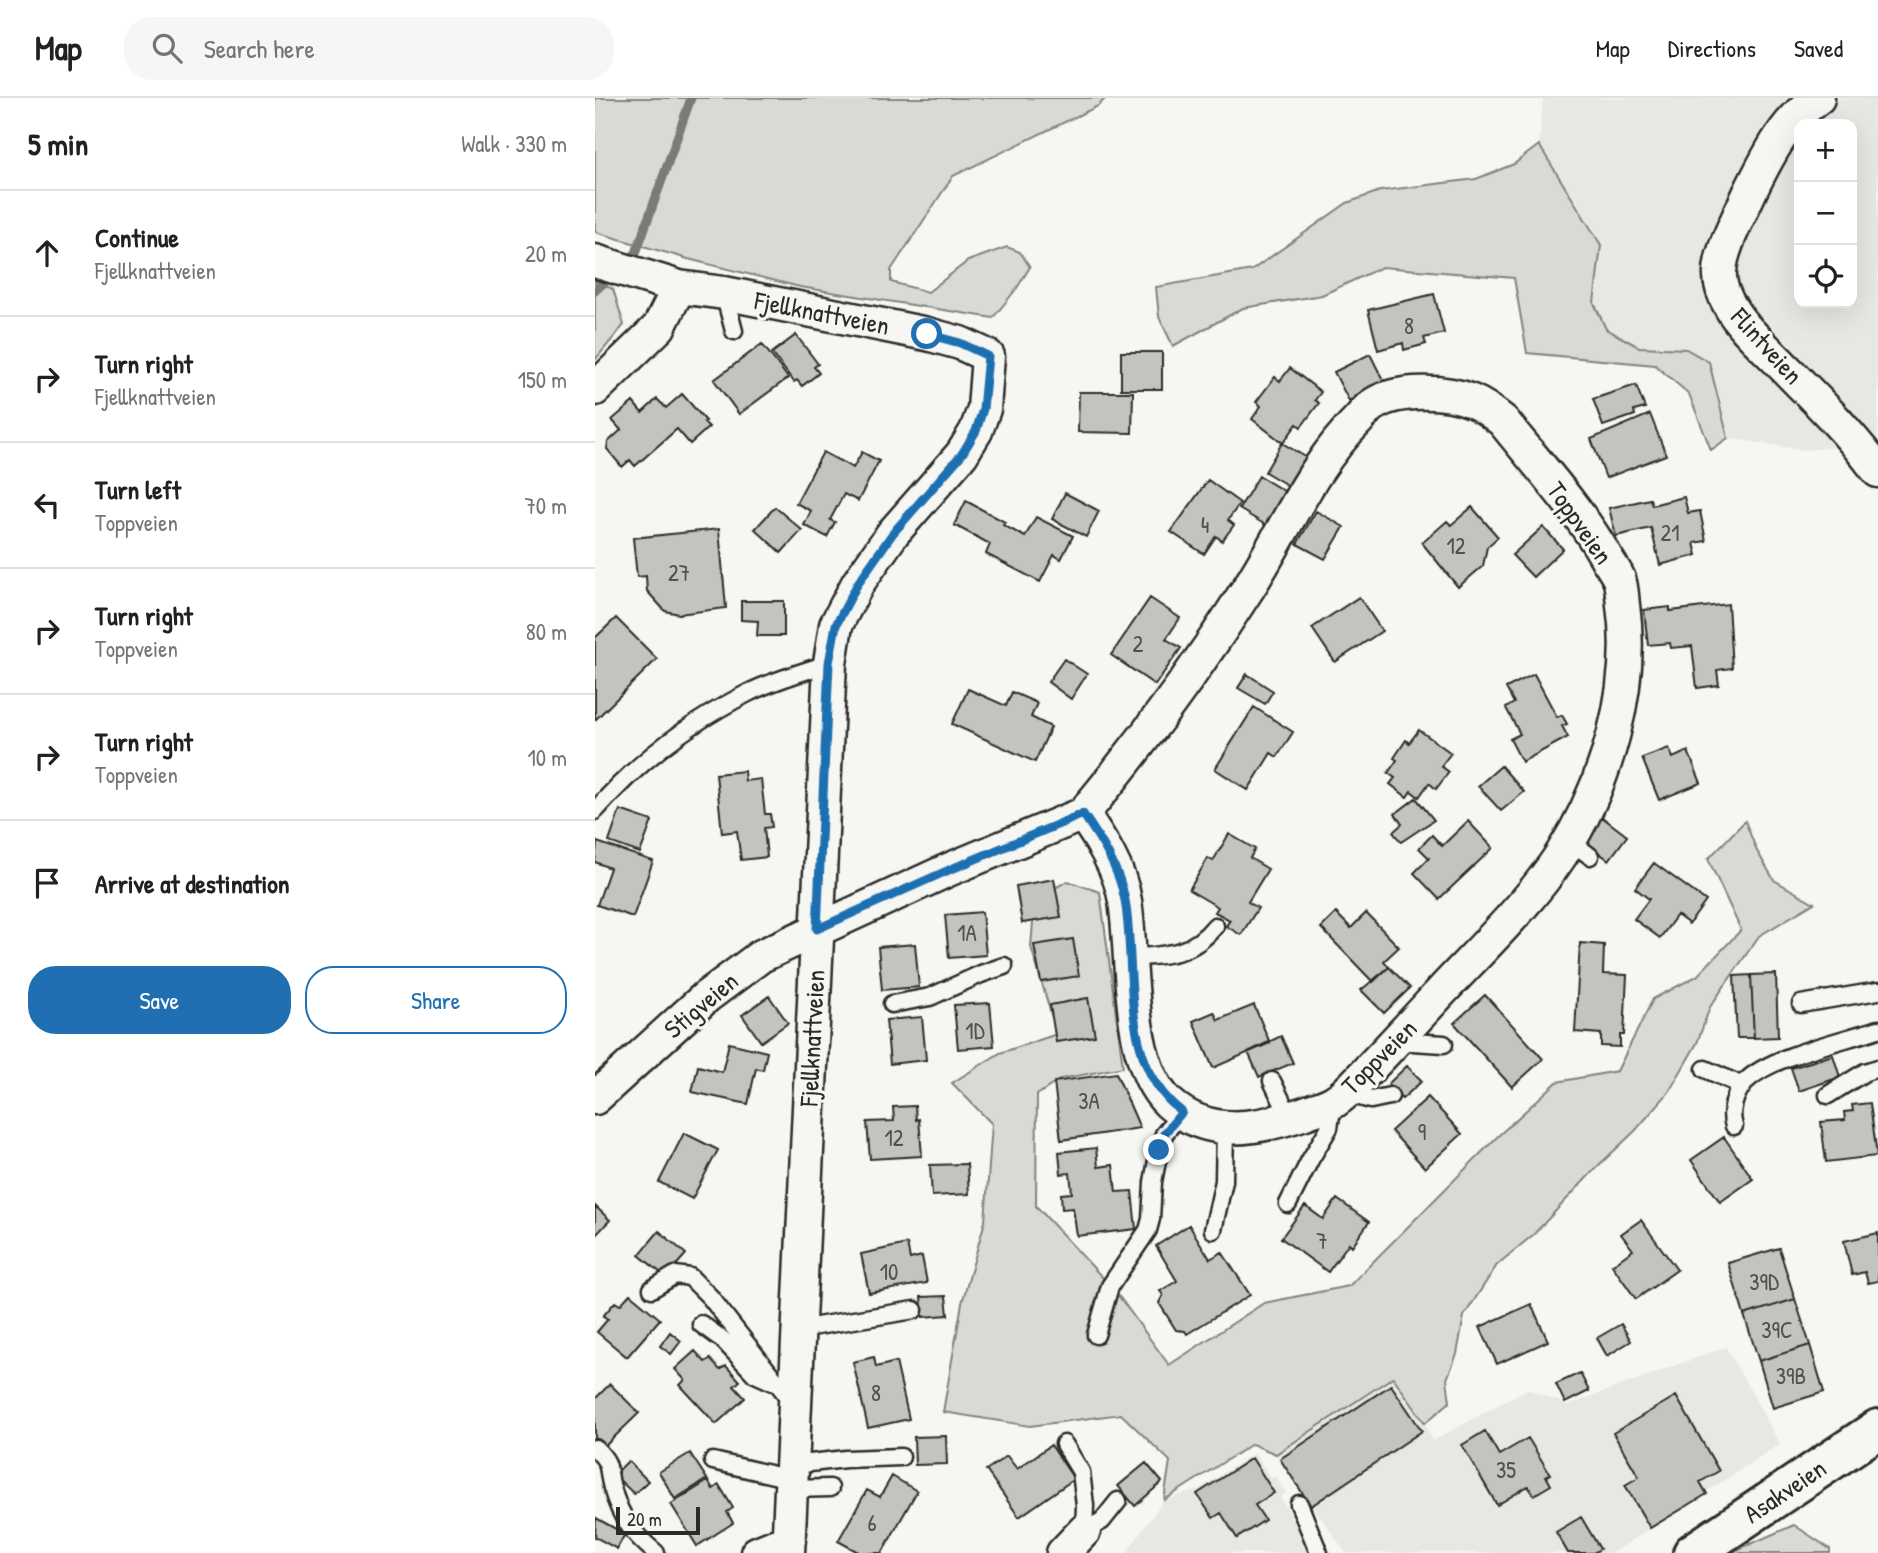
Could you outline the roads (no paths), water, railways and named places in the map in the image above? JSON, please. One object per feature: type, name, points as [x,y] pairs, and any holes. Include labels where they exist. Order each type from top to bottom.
[{"type":"main road","name":"Asakveien","points":[[1693,1553],[1878,1429]]},
{"type":"street","name":"Flintveien","points":[[1818,98],[1789,125],[1770,149],[1725,252],[1720,272],[1722,289],[1731,310],[1828,411],[1878,471]]},
{"type":"street","name":"Fjellknattveien","points":[[595,261],[680,287],[724,293],[927,334],[960,343],[988,356],[983,409],[976,431],[962,454],[893,533],[858,583],[836,625],[829,663],[799,1329],[787,1395],[791,1478],[788,1546],[757,1553]]},
{"type":"street","points":[[595,389],[659,327],[680,287]]},
{"type":"street","name":"Toppveien","points":[[817,929],[1083,814],[1194,672],[1250,586],[1317,471],[1342,435],[1374,404],[1404,394],[1433,393],[1470,400],[1487,408],[1503,421],[1579,515],[1619,580],[1627,631],[1625,681],[1579,848],[1529,896],[1396,1041],[1339,1098],[1290,1118],[1244,1129],[1198,1123],[1166,1101],[1152,1077],[1138,1040],[1125,898],[1107,848],[1083,814]]},
{"type":"street","name":"Stigveien","points":[[595,1098],[706,997],[761,956],[817,929]]},
{"type":"lane","points":[[724,293],[734,331]]},
{"type":"lane","points":[[595,811],[615,787],[662,744],[749,692],[829,663]]},
{"type":"lane","points":[[1130,958],[1179,954],[1208,935],[1215,926]]},
{"type":"lane","points":[[892,1004],[930,997],[1004,966]]},
{"type":"lane","points":[[1801,1004],[1878,990]]},
{"type":"lane","points":[[1734,1126],[1733,1104],[1746,1081],[1767,1067],[1803,1052],[1878,1029]]},
{"type":"lane","points":[[1396,1041],[1444,1044]]},
{"type":"lane","points":[[1828,1095],[1865,1072],[1878,1068]]},
{"type":"lane","points":[[1705,1069],[1743,1086]]},
{"type":"lane","points":[[1272,1081],[1290,1118]]},
{"type":"lane","points":[[1288,1204],[1329,1128],[1339,1098],[1371,1100],[1390,1096]]},
{"type":"lane","points":[[1096,1335],[1110,1286],[1147,1230],[1151,1219],[1153,1182],[1159,1150],[1164,1134],[1182,1112]]},
{"type":"lane","points":[[1213,1230],[1224,1181],[1226,1128]]},
{"type":"lane","points":[[652,1289],[675,1275],[690,1277],[710,1297],[787,1395]]},
{"type":"lane","points":[[799,1329],[914,1310]]},
{"type":"lane","points":[[701,1324],[723,1340],[755,1374],[787,1395]]},
{"type":"lane","points":[[1064,1444],[1081,1472],[1085,1505],[1074,1542]]},
{"type":"lane","points":[[595,1448],[608,1461],[612,1488],[634,1535],[656,1553]]},
{"type":"lane","points":[[791,1478],[846,1459],[901,1457]]},
{"type":"lane","points":[[713,1461],[829,1488]]},
{"type":"lane","points":[[1074,1542],[1102,1521],[1118,1501]]},
{"type":"lane","points":[[1299,1504],[1319,1553]]},
{"type":"waterway","points":[[624,264],[636,253],[691,98]]},
{"type":"waterway","points":[[595,291],[614,273]]}]
